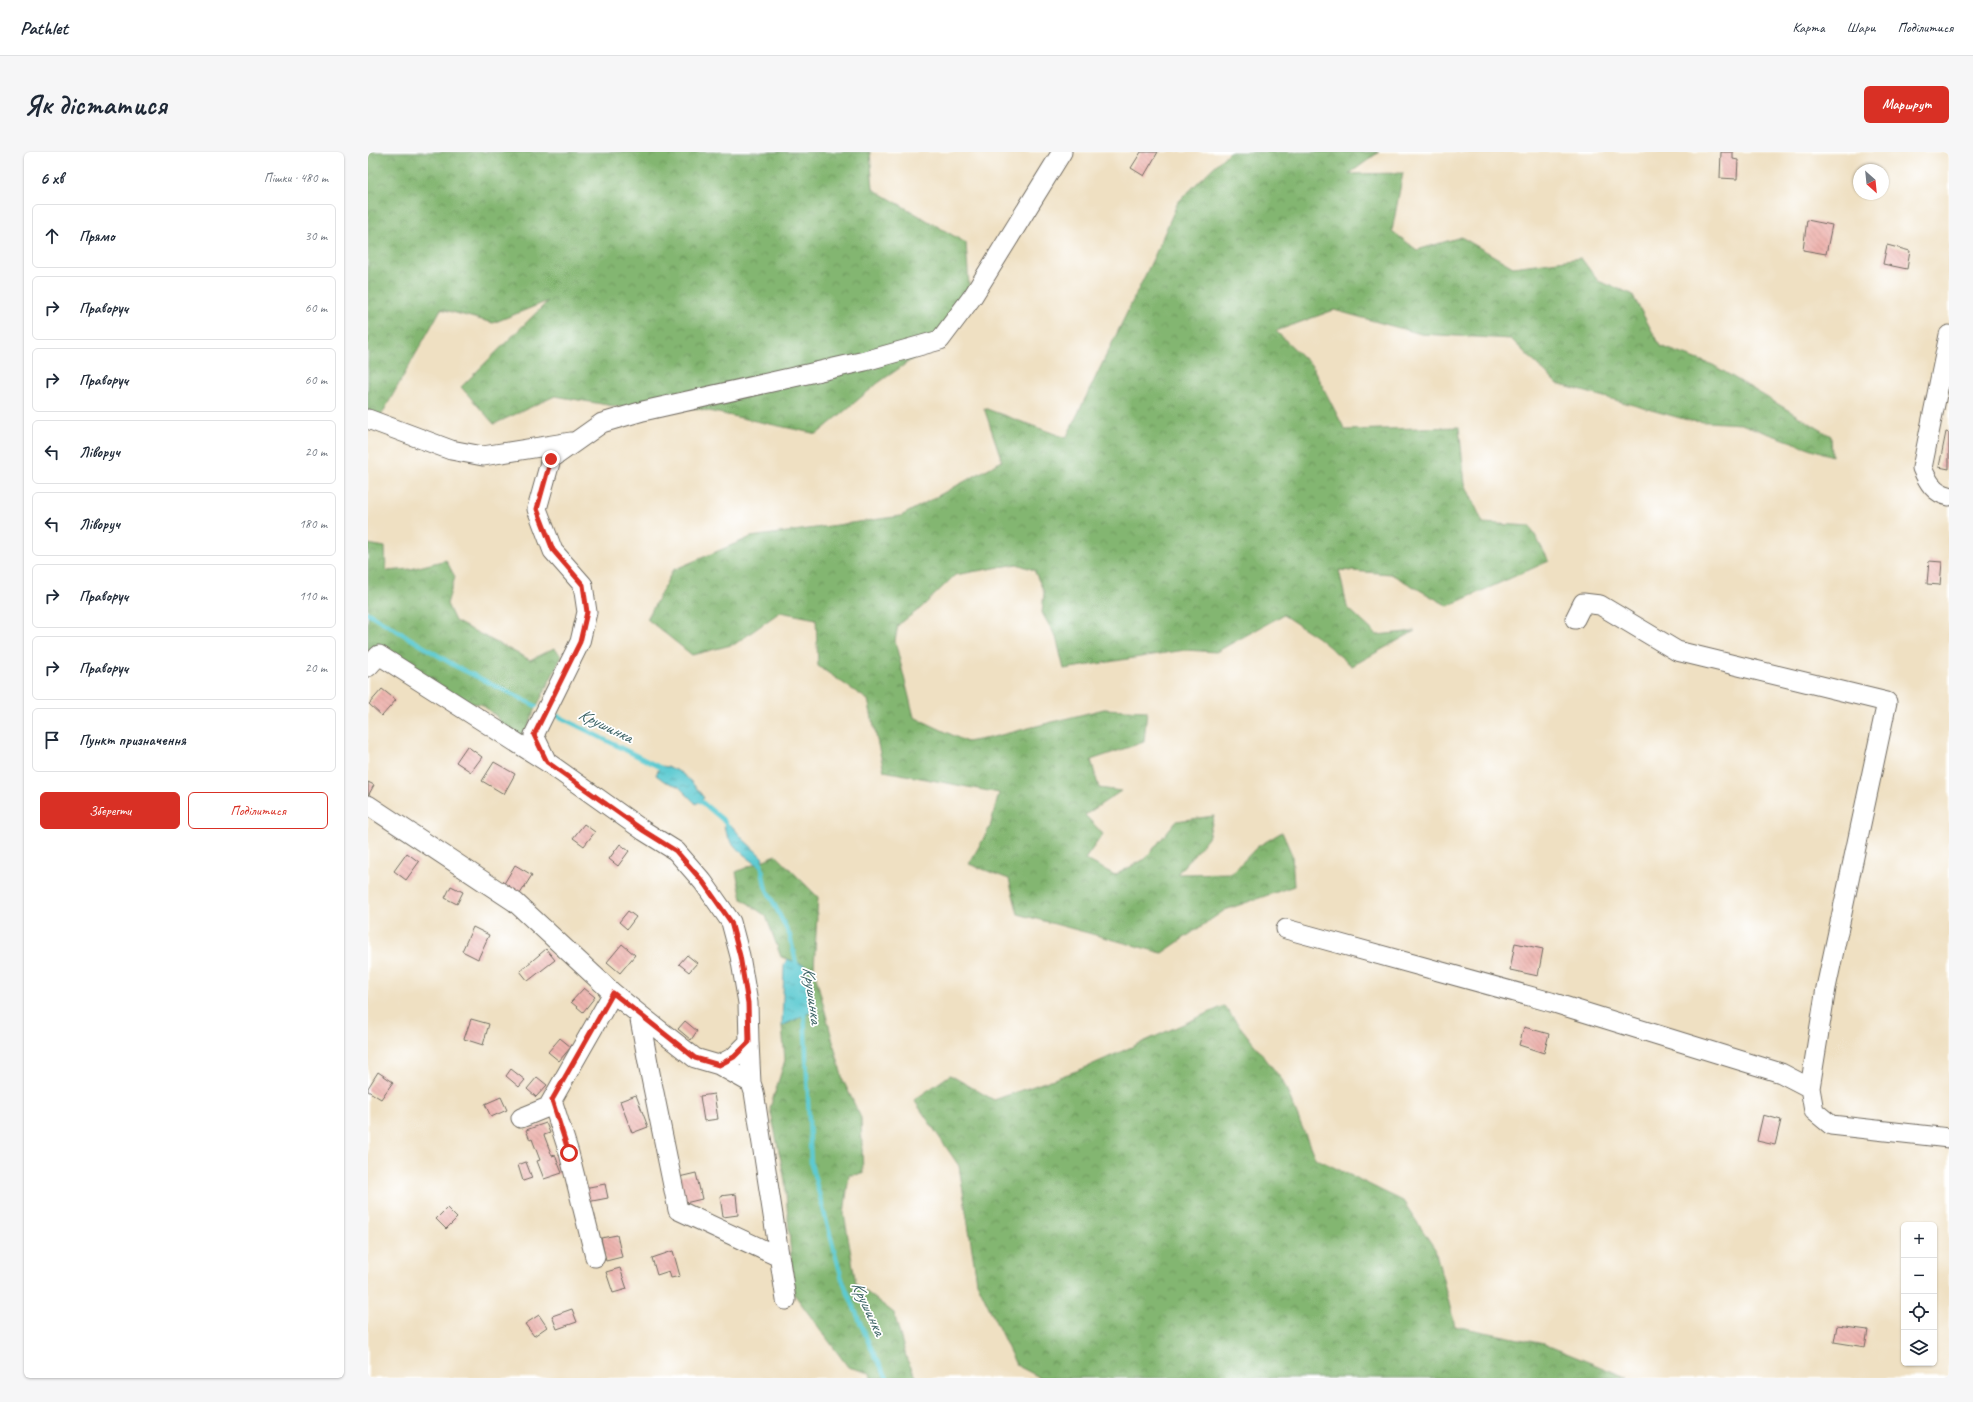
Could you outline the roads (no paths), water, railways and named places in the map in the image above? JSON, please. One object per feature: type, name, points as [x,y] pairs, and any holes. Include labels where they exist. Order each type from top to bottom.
[{"type":"street","points":[[547,762],[534,735],[580,642],[587,612],[583,585],[553,550],[537,509],[551,459],[602,423],[642,411],[866,361],[940,340],[973,296],[1062,152]]},
{"type":"street","points":[[1949,335],[1922,468],[1928,482],[1940,494],[1949,496]]},
{"type":"street","points":[[368,419],[452,450],[483,456],[576,442]]},
{"type":"street","points":[[1576,619],[1583,603],[1600,605],[1677,651],[1887,702],[1826,988],[1810,1088],[1814,1111],[1831,1125],[1949,1138]]},
{"type":"street","points":[[368,667],[379,655],[547,762],[644,831],[676,851],[703,882],[731,922],[740,956],[748,1003],[751,1083],[786,1300]]},
{"type":"street","points":[[368,805],[515,902],[613,993],[695,1058],[719,1065],[751,1083]]},
{"type":"street","points":[[1286,929],[1558,1005],[1781,1073],[1810,1088]]},
{"type":"street","points":[[521,1118],[548,1107],[613,993]]},
{"type":"street","points":[[640,1014],[649,1068],[678,1210],[779,1257]]},
{"type":"street","points":[[719,1065],[734,1057],[749,1042]]},
{"type":"street","points":[[552,1100],[569,1153],[595,1257]]},
{"type":"water","points":[[660,766],[680,772],[695,786],[704,798],[696,804],[678,786],[664,781],[656,775]]},
{"type":"water","points":[[732,826],[763,858],[759,866],[738,849],[729,839],[724,827]]},
{"type":"water","points":[[787,959],[806,966],[811,1012],[782,1026],[784,965]]},
{"type":"waterway","name":"Крушинка","points":[[368,613],[457,667],[536,706]]},
{"type":"waterway","name":"Крушинка","points":[[558,716],[665,770]]},
{"type":"waterway","name":"Крушинка","points":[[697,798],[722,819],[732,831]]},
{"type":"waterway","name":"Крушинка","points":[[757,859],[761,863],[765,886],[790,936],[797,967]]},
{"type":"waterway","name":"Крушинка","points":[[804,1010],[811,1164],[842,1279],[870,1346],[887,1378]]}]
